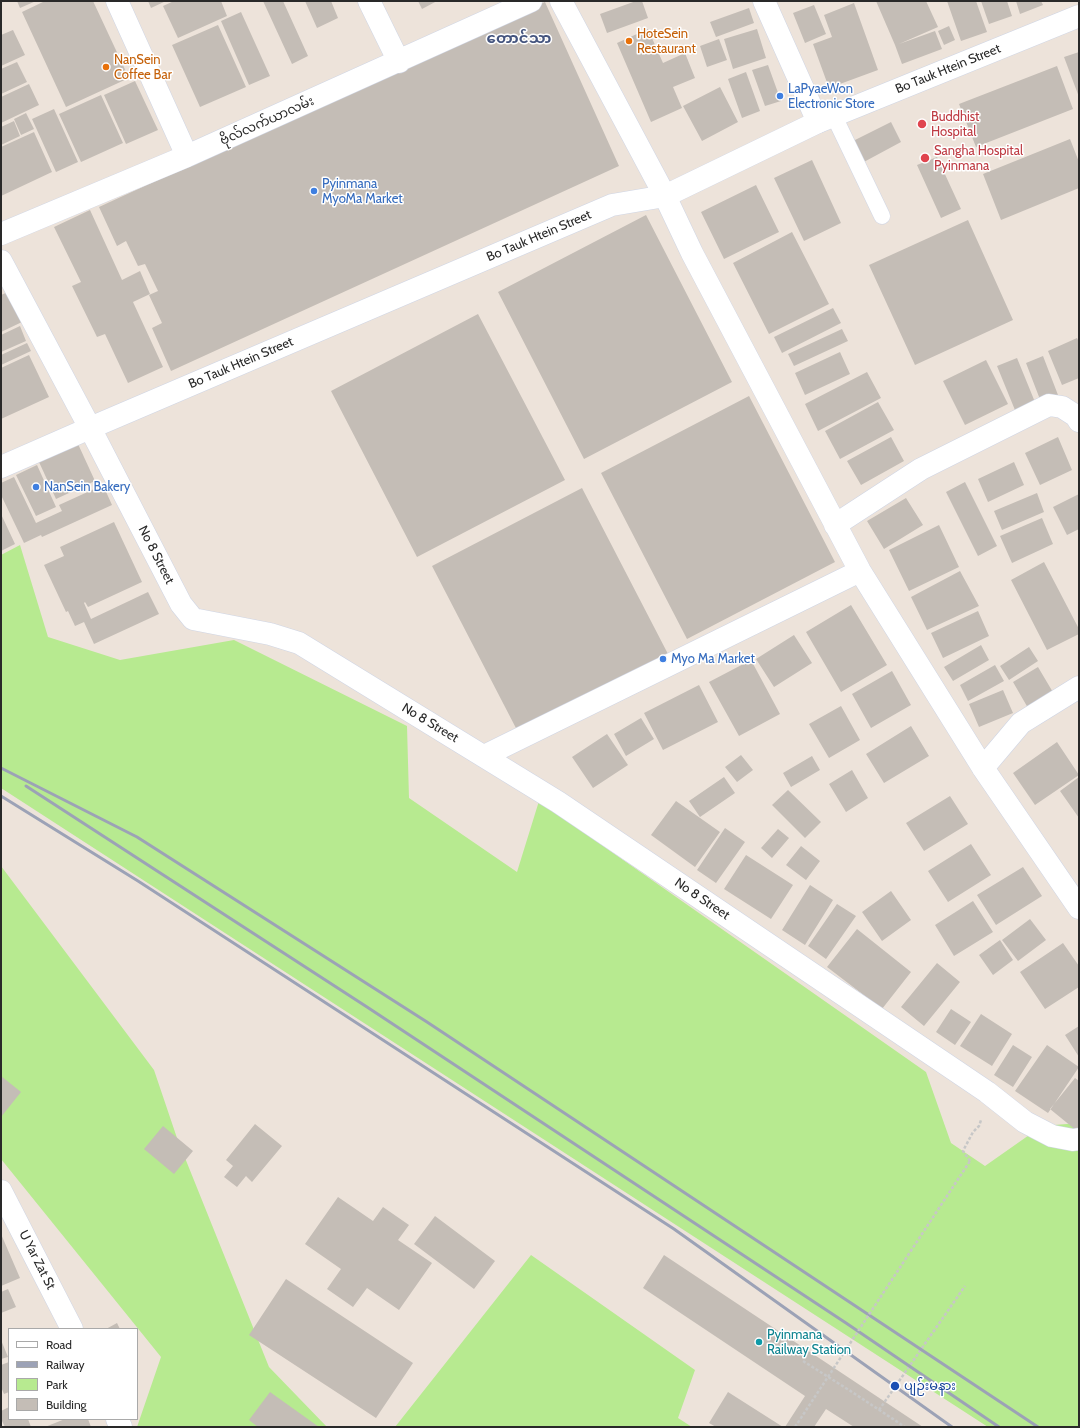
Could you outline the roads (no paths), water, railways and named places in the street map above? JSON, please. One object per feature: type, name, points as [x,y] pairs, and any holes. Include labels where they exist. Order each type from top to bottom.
[{"type":"street","points":[[117,1],[187,156]]},
{"type":"street","points":[[369,1],[399,62]]},
{"type":"street","name":"ဗိုလ်လက်ယာလမ်း","points":[[1,234],[187,156],[399,62],[531,1]]},
{"type":"street","points":[[561,1],[665,196],[692,253],[860,570],[983,768],[1079,908]]},
{"type":"street","points":[[764,1],[826,119]]},
{"type":"street","name":"Bo Tauk Htein Street","points":[[1,467],[612,204],[665,196],[826,119],[1079,16]]},
{"type":"street","name":"No 8 Street","points":[[1,261],[90,428],[181,604],[193,619],[270,634],[299,643],[558,802],[987,1092],[1025,1122],[1052,1136],[1073,1140],[1079,1139]]},
{"type":"street","points":[[835,525],[921,469],[1048,405],[1062,408],[1076,416],[1079,421]]},
{"type":"street","points":[[484,756],[860,570]]},
{"type":"street","points":[[983,768],[1021,723],[1079,687]]},
{"type":"street","name":"U Yar Zat St","points":[[1,1191],[8,1221],[71,1328]]},
{"type":"lane","points":[[826,119],[882,216]]},
{"type":"railway","points":[[1,768],[137,837],[427,1022],[1038,1427]]},
{"type":"railway","points":[[26,786],[367,1007],[846,1323],[999,1427]]},
{"type":"railway","points":[[1,796],[138,881],[674,1229],[952,1427]]},
{"type":"place","name":"HoteSein Restaurant","points":[[629,41]]},
{"type":"place","name":"NanSein Coffee Bar","points":[[106,67]]},
{"type":"place","name":"LaPyaeWon Electronic Store","points":[[780,96]]},
{"type":"place","name":"Buddhist Hospital","points":[[922,124]]},
{"type":"place","name":"Sangha Hospital Pyinmana","points":[[925,158]]},
{"type":"place","name":"Pyinmana MyoMa Market","points":[[314,191]]},
{"type":"place","name":"NanSein Bakery","points":[[36,487]]},
{"type":"place","name":"Myo Ma Market","points":[[663,659]]},
{"type":"place","name":"Pyinmana Railway Station","points":[[759,1342]]},
{"type":"place","name":"ပျဉ်းမနား","points":[[895,1386]]},
{"type":"district","name":"တောင်သာ","points":[[519,39]]}]
